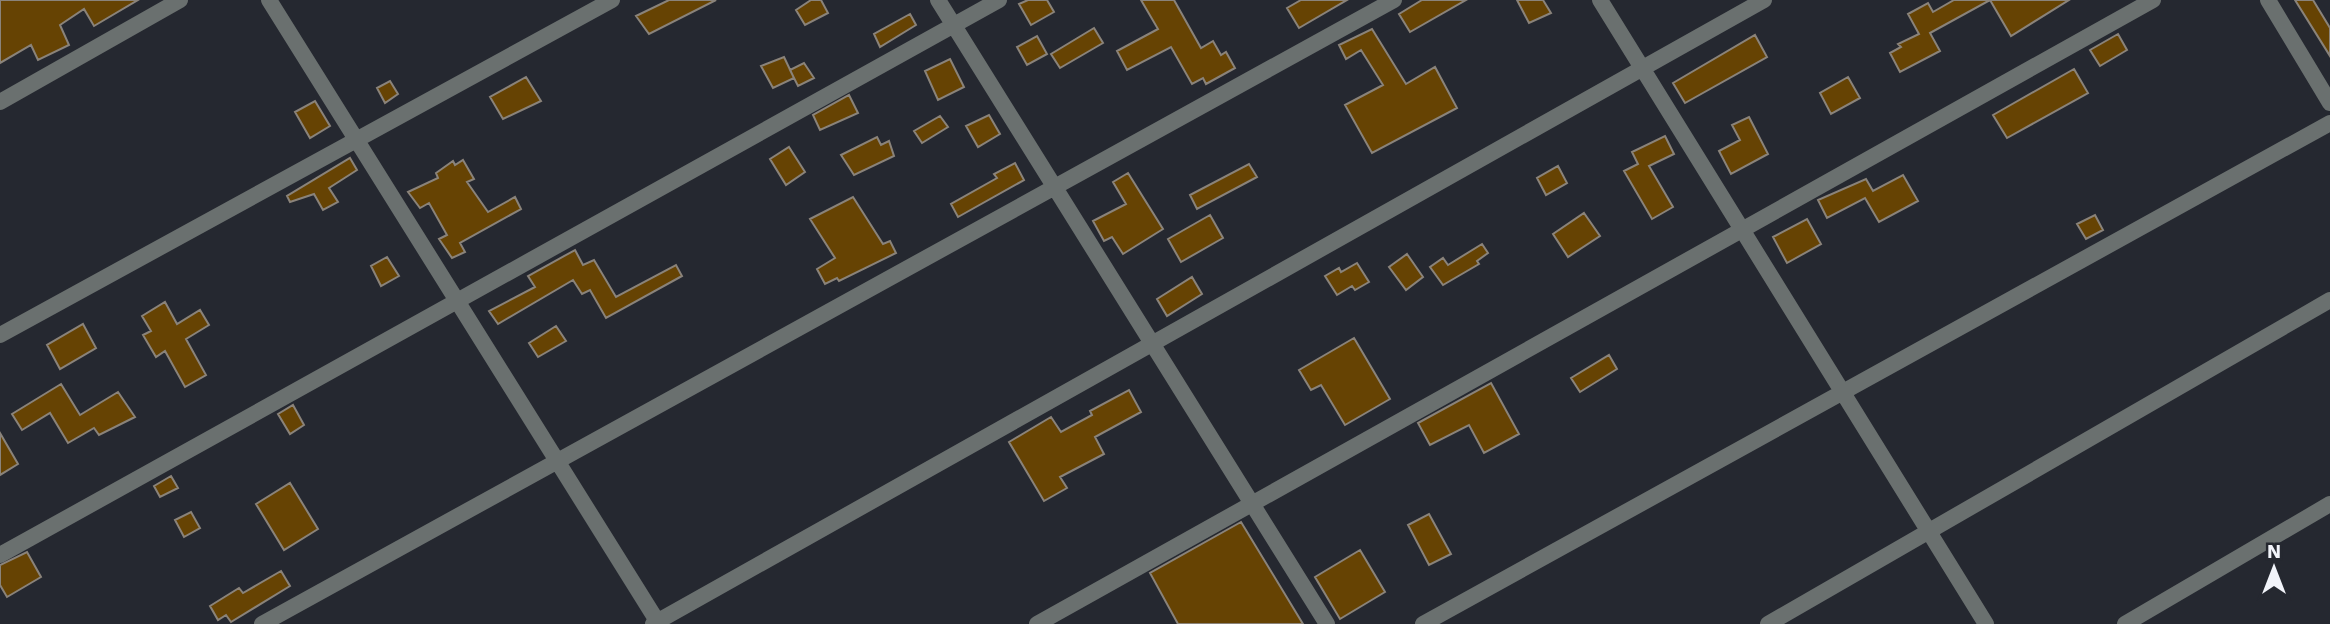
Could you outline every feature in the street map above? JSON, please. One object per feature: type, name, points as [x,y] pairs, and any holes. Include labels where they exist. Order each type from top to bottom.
[{"type":"street","points":[[0,102],[180,0]]},
{"type":"street","points":[[269,0],[657,623],[1764,0]]},
{"type":"street","points":[[0,335],[612,0]]},
{"type":"street","points":[[938,0],[1327,624]]},
{"type":"street","points":[[0,555],[999,0]]},
{"type":"street","points":[[262,624],[1394,0]]},
{"type":"street","points":[[1600,0],[1986,624]]},
{"type":"street","points":[[1037,624],[2153,0]]},
{"type":"street","points":[[2268,0],[2330,103]]},
{"type":"street","points":[[1423,624],[2330,124]]},
{"type":"street","points":[[1768,624],[2330,300]]},
{"type":"street","points":[[2125,624],[2330,504]]},
{"type":"building","points":[[0,0],[138,0],[94,26],[84,9],[60,25],[69,45],[38,60],[31,45],[0,63]]},
{"type":"building","points":[[669,0],[716,0],[649,34],[636,16]]},
{"type":"building","points":[[811,0],[821,0],[828,13],[805,25],[796,10]]},
{"type":"building","points":[[1028,0],[1047,0],[1054,12],[1031,25],[1019,4]]},
{"type":"building","points":[[1141,0],[1174,0],[1201,48],[1213,41],[1221,55],[1226,52],[1235,68],[1206,84],[1203,78],[1192,84],[1171,47],[1127,70],[1117,51],[1158,29]]},
{"type":"building","points":[[1301,0],[1347,0],[1299,28],[1287,8]]},
{"type":"building","points":[[1422,0],[1466,0],[1410,32],[1399,14]]},
{"type":"building","points":[[1517,0],[1543,0],[1551,13],[1529,23]]},
{"type":"building","points":[[1954,0],[1990,0],[1930,33],[1940,51],[1900,72],[1890,53],[1901,47],[1898,44],[1919,34],[1908,14],[1928,3],[1933,12]]},
{"type":"building","points":[[1990,0],[2069,0],[2011,36]]},
{"type":"building","points":[[2295,0],[2313,0],[2330,28],[2330,56]]},
{"type":"building","points":[[910,14],[916,25],[880,47],[874,34]]},
{"type":"building","points":[[1094,28],[1103,43],[1060,68],[1051,54]]},
{"type":"building","points":[[1372,29],[1406,84],[1435,67],[1457,108],[1372,153],[1345,105],[1383,85],[1361,50],[1346,59],[1339,45]]},
{"type":"building","points":[[2118,34],[2127,50],[2100,66],[2090,50]]},
{"type":"building","points":[[1755,35],[1767,57],[1685,103],[1673,83]]},
{"type":"building","points":[[1037,36],[1047,54],[1027,65],[1017,47]]},
{"type":"building","points":[[784,57],[794,78],[773,88],[761,66]]},
{"type":"building","points":[[950,59],[964,87],[938,100],[925,71]]},
{"type":"building","points":[[804,63],[814,78],[798,86],[790,70]]},
{"type":"building","points":[[2074,69],[2088,93],[2007,138],[1993,115]]},
{"type":"building","points":[[526,77],[541,101],[503,119],[490,97]]},
{"type":"building","points":[[1848,77],[1860,98],[1831,114],[1820,93]]},
{"type":"building","points":[[390,81],[398,94],[385,103],[377,88]]},
{"type":"building","points":[[849,95],[858,113],[820,130],[813,115]]},
{"type":"building","points":[[315,101],[330,126],[310,138],[295,112]]},
{"type":"building","points":[[989,115],[1000,134],[978,147],[966,126]]},
{"type":"building","points":[[940,116],[948,127],[922,143],[914,131]]},
{"type":"building","points":[[1749,117],[1768,154],[1731,174],[1719,151],[1740,140],[1732,125]]},
{"type":"building","points":[[1665,136],[1674,154],[1649,166],[1673,207],[1652,219],[1624,171],[1638,164],[1632,152]]},
{"type":"building","points":[[877,137],[881,145],[889,141],[894,156],[854,175],[841,155]]},
{"type":"building","points":[[789,147],[805,172],[786,185],[770,159]]},
{"type":"building","points":[[350,158],[357,170],[329,188],[338,202],[323,210],[314,194],[290,202],[287,196]]},
{"type":"building","points":[[463,160],[474,179],[467,182],[488,212],[515,197],[521,209],[460,243],[465,252],[452,258],[439,239],[447,235],[429,203],[420,208],[408,192],[438,178],[436,173],[453,161],[455,165]]},
{"type":"building","points":[[1015,163],[1024,180],[958,217],[951,204],[997,178],[994,174]]},
{"type":"building","points":[[1249,164],[1257,177],[1197,209],[1190,195]]},
{"type":"building","points":[[1558,166],[1567,183],[1546,195],[1537,178]]},
{"type":"building","points":[[1128,173],[1163,229],[1123,254],[1112,237],[1104,241],[1093,221],[1126,204],[1113,182]]},
{"type":"building","points":[[1903,175],[1918,201],[1879,222],[1865,198],[1827,218],[1818,200],[1866,179],[1873,191]]},
{"type":"building","points":[[853,197],[883,244],[890,241],[896,253],[839,281],[837,278],[825,284],[817,269],[835,258],[810,219]]},
{"type":"building","points":[[1584,213],[1600,236],[1568,257],[1553,234]]},
{"type":"building","points":[[1210,215],[1223,238],[1181,262],[1168,239]]},
{"type":"building","points":[[2095,215],[2103,230],[2086,239],[2077,224]]},
{"type":"building","points":[[1807,219],[1821,244],[1787,263],[1773,237]]},
{"type":"building","points":[[1482,244],[1488,253],[1477,261],[1479,264],[1443,285],[1430,267],[1443,258],[1448,265]]},
{"type":"building","points":[[575,250],[583,265],[594,260],[616,297],[676,265],[682,276],[606,318],[590,290],[582,294],[573,280],[498,324],[489,311],[535,287],[528,276]]},
{"type":"building","points":[[1407,254],[1423,277],[1406,290],[1389,267]]},
{"type":"building","points":[[387,257],[399,276],[381,286],[371,266]]},
{"type":"building","points":[[1357,263],[1369,282],[1355,290],[1352,286],[1337,295],[1325,276],[1339,268],[1341,272]]},
{"type":"building","points":[[1192,277],[1202,294],[1167,316],[1157,299]]},
{"type":"building","points":[[165,302],[177,324],[200,310],[209,325],[186,339],[206,375],[185,387],[165,351],[156,357],[143,335],[151,331],[142,316]]},
{"type":"building","points":[[83,324],[96,348],[60,369],[47,345]]},
{"type":"building","points":[[556,326],[566,341],[538,357],[529,343]]},
{"type":"building","points":[[1354,338],[1390,399],[1345,425],[1321,385],[1311,390],[1299,370]]},
{"type":"building","points":[[1609,355],[1617,369],[1580,392],[1571,378]]},
{"type":"building","points":[[1491,383],[1519,434],[1484,453],[1469,425],[1430,445],[1418,423]]},
{"type":"building","points":[[61,384],[80,415],[118,392],[135,417],[99,435],[94,428],[68,443],[50,413],[22,430],[12,414]]},
{"type":"building","points":[[1129,390],[1141,412],[1095,437],[1104,454],[1060,477],[1067,488],[1044,501],[1009,442],[1051,417],[1061,432],[1092,415],[1090,411]]},
{"type":"building","points":[[293,405],[304,425],[290,434],[278,414]]},
{"type":"building","points":[[0,433],[18,464],[0,475]]},
{"type":"building","points":[[171,476],[178,488],[160,497],[154,486]]},
{"type":"building","points":[[290,483],[318,529],[284,550],[256,504]]},
{"type":"building","points":[[191,512],[200,528],[184,537],[175,520]]},
{"type":"building","points":[[1429,514],[1451,554],[1429,565],[1408,525]]},
{"type":"building","points":[[1241,522],[1303,624],[1178,624],[1150,573]]},
{"type":"building","points":[[1360,550],[1385,592],[1340,619],[1315,577]]},
{"type":"building","points":[[27,552],[41,577],[7,597],[0,585],[0,565]]},
{"type":"building","points":[[281,571],[290,586],[231,622],[226,615],[218,620],[210,606],[239,588],[243,593]]}]
